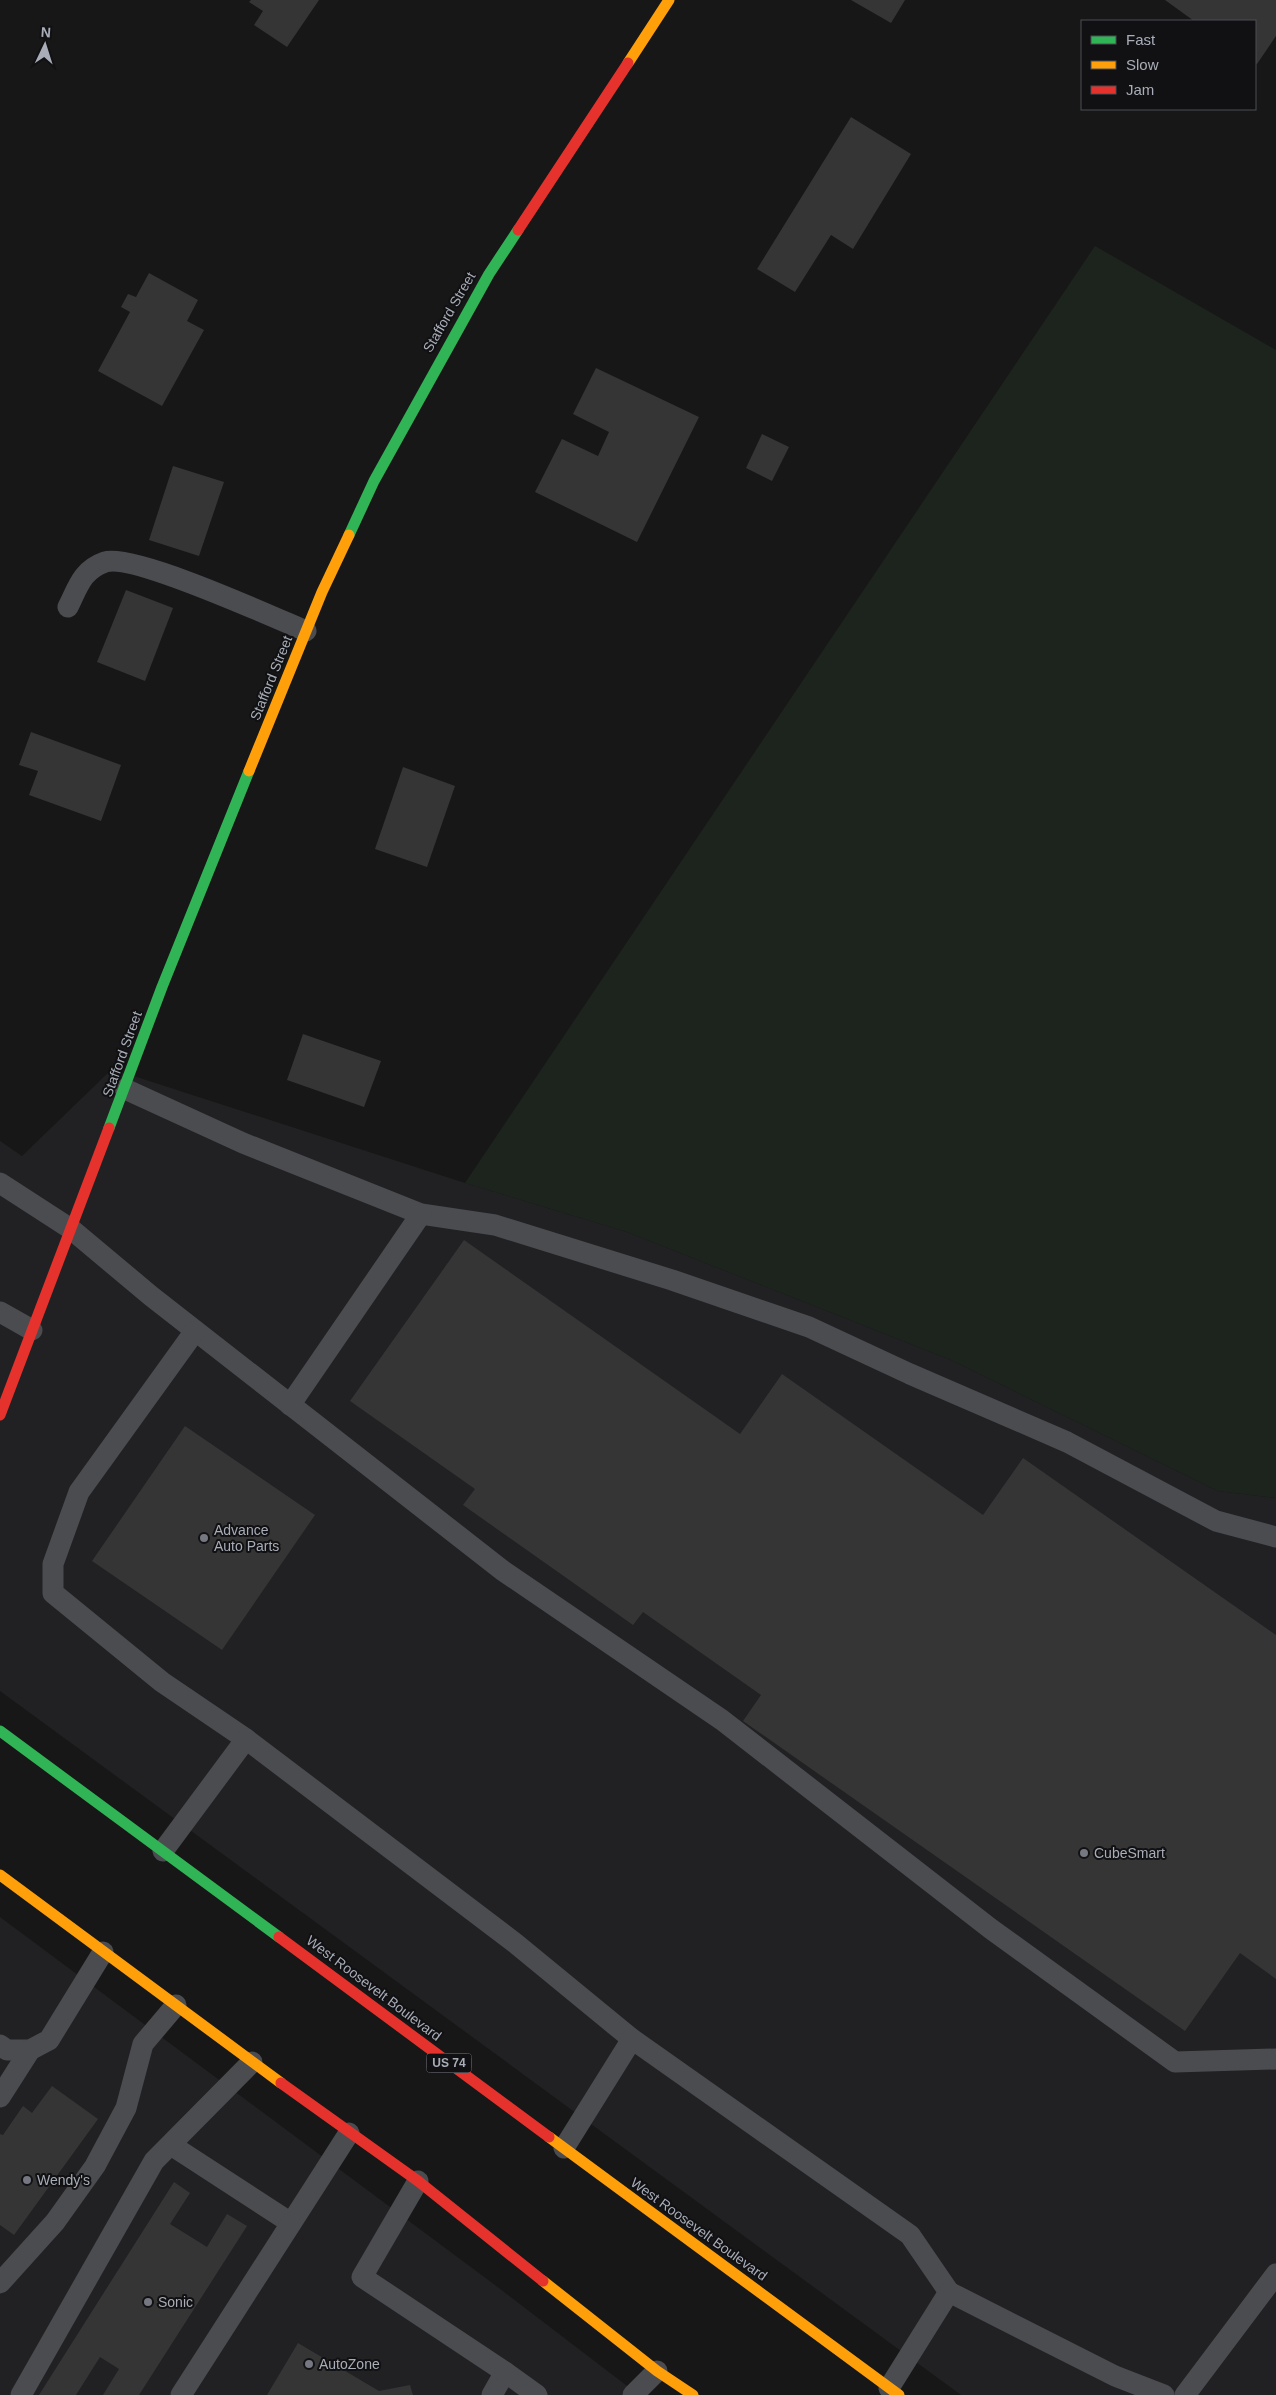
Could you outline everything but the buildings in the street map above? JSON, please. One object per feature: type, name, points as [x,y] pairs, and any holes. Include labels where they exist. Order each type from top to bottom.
[{"type":"main road","name":"Stafford Street","points":[[0,1415],[125,1089],[162,987],[322,592],[374,481],[414,405],[488,274],[669,0]]},
{"type":"main road","name":"West Roosevelt Boulevard","points":[[0,1731],[894,2392]]},
{"type":"main road","points":[[0,1875],[349,2134],[418,2181],[657,2371],[693,2395]]},
{"type":"lane","points":[[68,607],[86,572],[107,561],[132,564],[168,575],[306,631]]},
{"type":"lane","points":[[125,1089],[243,1143],[421,1214],[495,1225],[672,1280],[810,1326],[919,1378],[1067,1442],[1216,1521],[1276,1537]]},
{"type":"lane","points":[[0,1183],[71,1229],[195,1331],[502,1570],[722,1720],[1021,1951],[1175,2062],[1276,2058]]},
{"type":"lane","points":[[290,1405],[421,1214]]},
{"type":"lane","points":[[0,1312],[32,1330]]},
{"type":"lane","points":[[195,1331],[79,1492],[53,1564],[53,1593],[162,1682],[246,1738],[515,1943],[632,2039],[910,2235],[949,2292],[1115,2376],[1164,2395]]},
{"type":"lane","points":[[163,1851],[246,1738]]},
{"type":"lane","points":[[0,2097],[30,2050],[48,2040],[103,1952]]},
{"type":"lane","points":[[0,2283],[55,2222],[95,2166],[126,2108],[143,2044],[176,2006]]},
{"type":"lane","points":[[564,2148],[632,2039]]},
{"type":"lane","points":[[0,2044],[7,2050],[30,2050]]},
{"type":"lane","points":[[21,2395],[154,2161],[252,2062]]},
{"type":"lane","points":[[181,2395],[349,2134]]},
{"type":"lane","points":[[171,2145],[291,2222]]},
{"type":"lane","points":[[418,2181],[362,2277],[537,2395]]},
{"type":"lane","points":[[1185,2395],[1276,2274]]},
{"type":"lane","points":[[894,2392],[949,2292]]},
{"type":"lane","points":[[633,2395],[657,2371]]},
{"type":"lane","points":[[492,2395],[505,2372]]},
{"type":"shaded area","points":[[1095,246],[1276,350],[1276,1498],[1218,1491],[951,1360],[627,1232],[465,1183]]},
{"type":"shaded area","points":[[112,1069],[465,1183],[627,1232],[951,1360],[1218,1491],[1276,1498],[1276,2395],[961,2395],[0,1691],[0,1141],[22,1156]]},
{"type":"shaded area","points":[[0,1917],[491,2282],[639,2395],[0,2395]]},
{"type":"traffic: fast","points":[[349,535],[374,481],[489,274],[518,230]]},
{"type":"traffic: fast","points":[[109,1128],[162,987],[249,771]]},
{"type":"traffic: fast","points":[[0,1731],[279,1937]]},
{"type":"traffic: slow","points":[[628,63],[669,0]]},
{"type":"traffic: slow","points":[[249,771],[322,592],[349,535]]},
{"type":"traffic: slow","points":[[0,1875],[281,2083]]},
{"type":"traffic: slow","points":[[549,2137],[899,2395]]},
{"type":"traffic: slow","points":[[543,2281],[657,2371],[693,2395]]},
{"type":"traffic: jam","points":[[518,230],[628,63]]},
{"type":"traffic: jam","points":[[0,1415],[109,1128]]},
{"type":"traffic: jam","points":[[279,1937],[549,2137]]},
{"type":"traffic: jam","points":[[281,2083],[418,2181],[543,2281]]},
{"type":"place","name":"Advance Auto Parts","points":[[204,1538]]},
{"type":"place","name":"CubeSmart","points":[[1084,1853]]},
{"type":"place","name":"Wendy's","points":[[27,2180]]},
{"type":"place","name":"Sonic","points":[[148,2302]]},
{"type":"place","name":"AutoZone","points":[[309,2364]]}]
